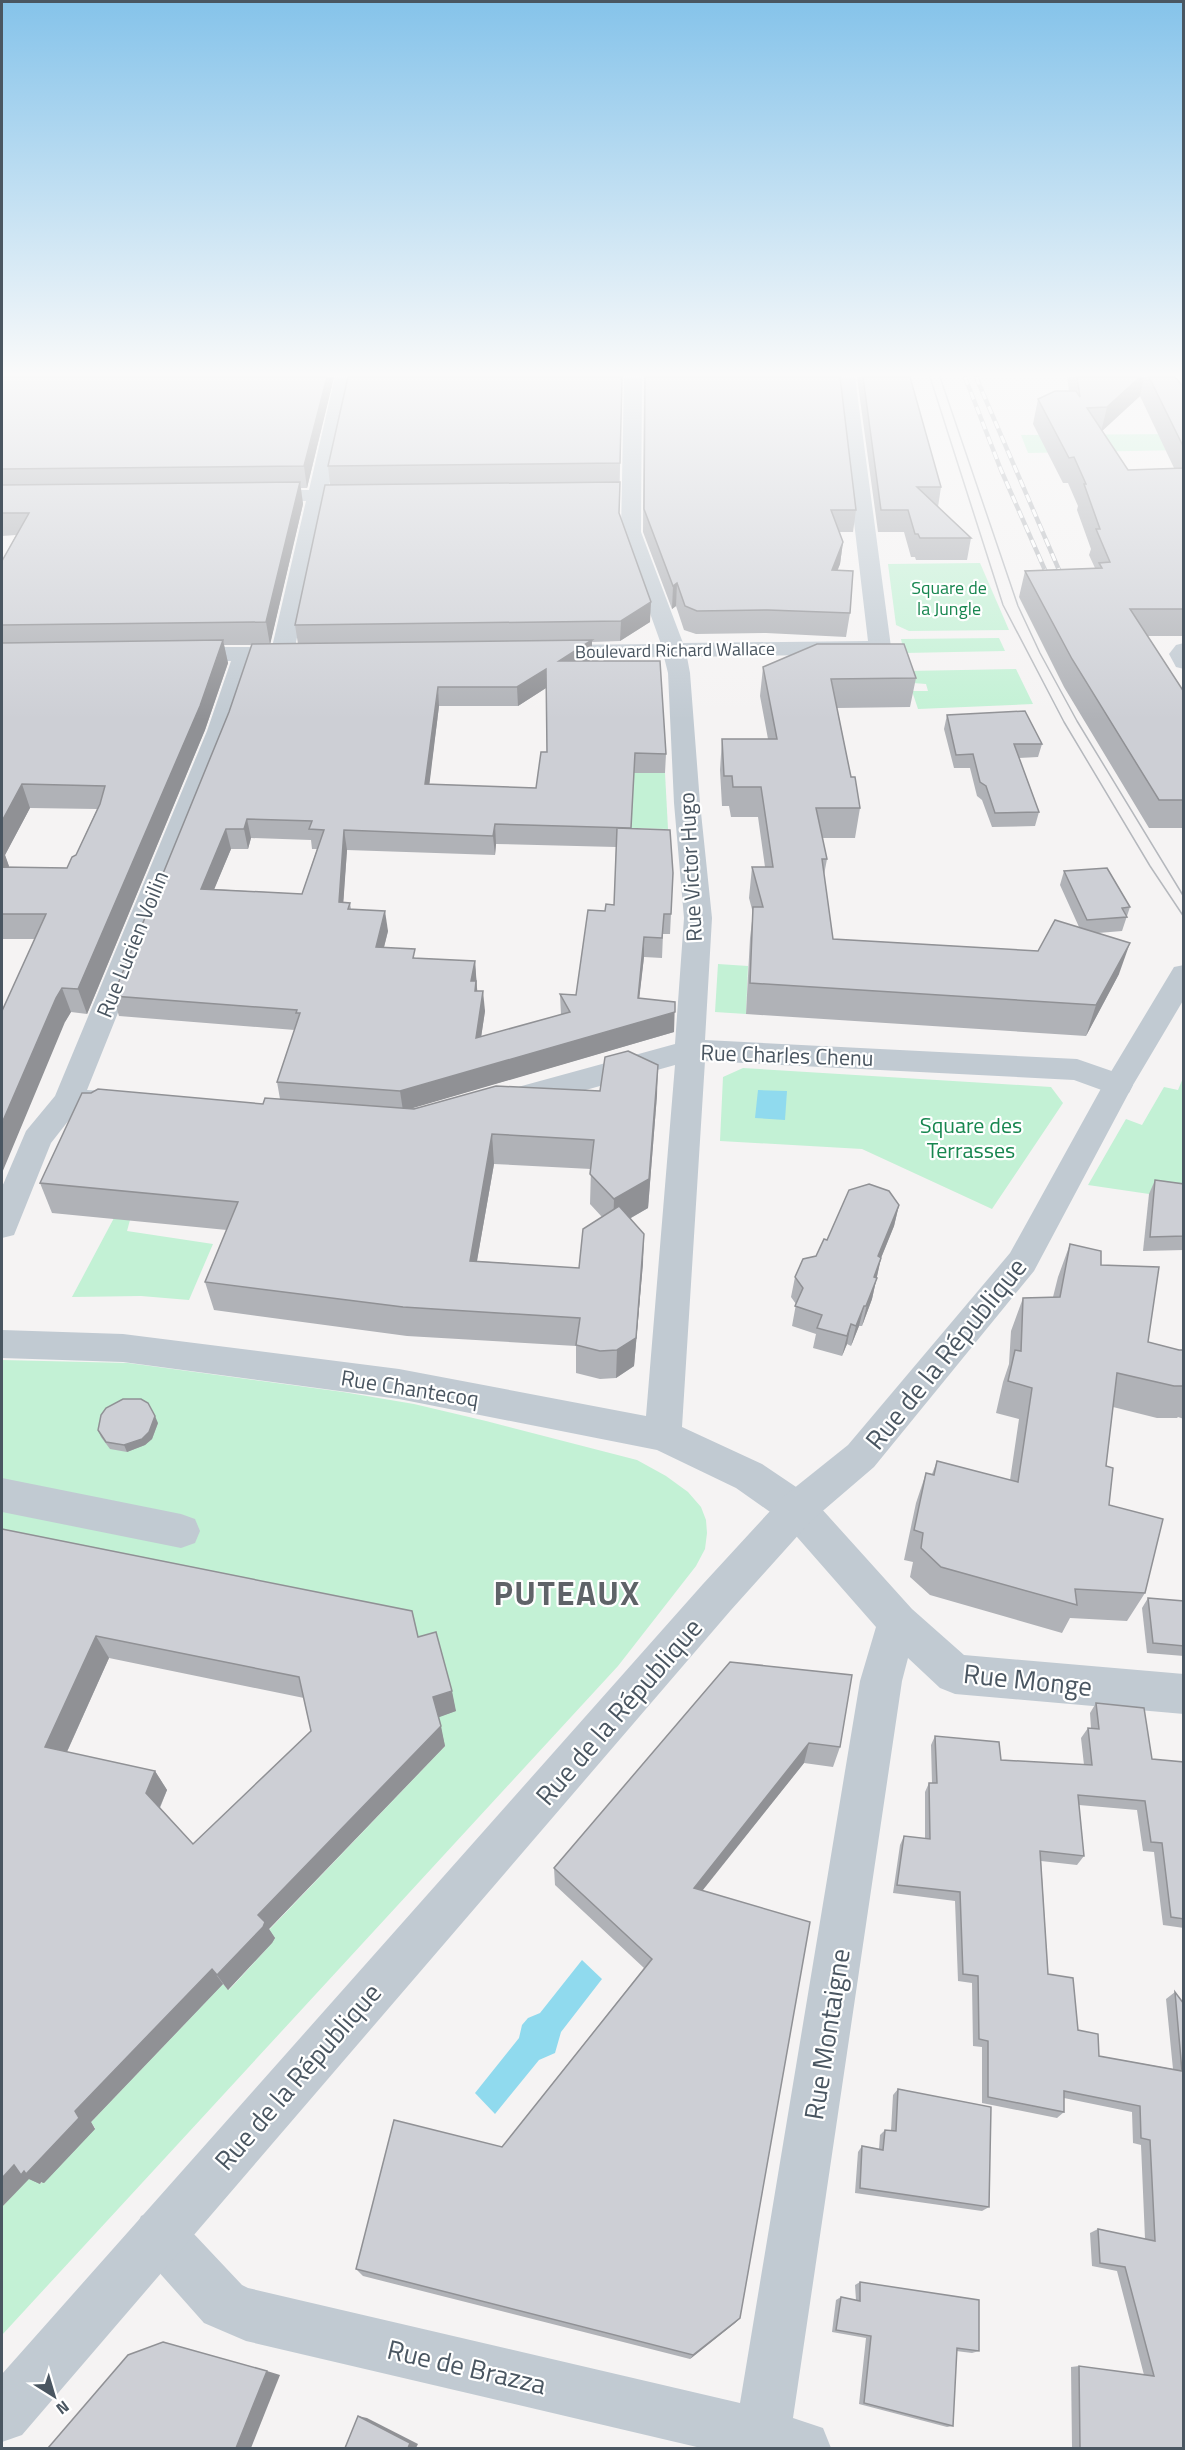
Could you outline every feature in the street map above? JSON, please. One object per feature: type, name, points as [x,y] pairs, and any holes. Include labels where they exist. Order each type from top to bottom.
[{"type":"street","points":[[282,654],[318,491]]},
{"type":"street","name":"Rue Victor Hugo","points":[[625,491],[631,532],[679,666],[687,803],[698,918],[689,1051],[690,1075],[663,1436]]},
{"type":"street","name":"Boulevard Richard Wallace","points":[[528,652],[880,647],[860,491]]},
{"type":"street","points":[[235,496],[387,495]]},
{"type":"street","points":[[1184,650],[1180,654],[1184,662]]},
{"type":"street","name":"Rue Lucien Voilin","points":[[2,1226],[37,1139],[68,1100],[219,731],[241,670],[244,653]]},
{"type":"street","points":[[160,654],[311,654]]},
{"type":"street","name":"Rue de la République","points":[[2,2415],[717,1598],[797,1509],[861,1456],[1022,1262],[1118,1085],[1184,974]]},
{"type":"street","name":"Rue Charles Chenu","points":[[475,1110],[689,1051],[721,1050],[1077,1070],[1118,1085]]},
{"type":"street","points":[[68,1100],[146,1105]]},
{"type":"street","name":"Rue Chantecoq","points":[[2,1344],[123,1348],[399,1384],[663,1436],[749,1476],[797,1509]]},
{"type":"street","points":[[2,1495],[181,1531]]},
{"type":"street","name":"Rue Monge","points":[[797,1509],[898,1622],[955,1674],[1184,1694]]},
{"type":"street","name":"Rue Montaigne","points":[[776,2445],[879,1693],[898,1622]]},
{"type":"street","name":"Rue de Brazza","points":[[159,2234],[223,2304],[246,2314],[776,2445]]},
{"type":"green space","name":"Square de la Jungle","points":[[980,563],[1009,630],[909,631],[896,625],[888,564]]},
{"type":"green space","points":[[999,638],[1005,651],[904,653],[901,639]]},
{"type":"green space","points":[[1016,669],[1033,704],[918,709],[912,691],[928,691],[926,684],[913,683],[907,671]]},
{"type":"green space","points":[[634,773],[665,773],[668,829],[631,828]]},
{"type":"green space","points":[[718,964],[748,966],[746,1014],[715,1012]]},
{"type":"green space","name":"Square des Terrasses","points":[[743,1068],[1051,1087],[1063,1103],[992,1209],[862,1149],[720,1141],[723,1077]]},
{"type":"green space","points":[[1183,1078],[1183,1199],[1088,1185],[1126,1119],[1142,1125],[1164,1087],[1178,1090]]},
{"type":"green space","points":[[114,1218],[130,1220],[127,1231],[213,1244],[189,1300],[141,1296],[72,1297]]},
{"type":"green space","points":[[2,1360],[128,1363],[343,1392],[414,1404],[486,1421],[637,1460],[666,1476],[688,1492],[701,1507],[706,1520],[707,1533],[705,1549],[696,1566],[618,1666],[2,2335],[2,2207],[32,2175],[40,2184],[95,2128],[91,2122],[223,1984],[229,1990],[272,1943],[268,1931],[445,1746],[2,1549]]},
{"type":"water","points":[[758,1090],[787,1091],[785,1120],[755,1118]]},
{"type":"water","points":[[582,1960],[602,1979],[561,2032],[555,2053],[539,2060],[495,2114],[475,2093],[519,2038],[522,2025],[528,2018],[540,2013]]},
{"type":"building","points":[[2,491],[298,491],[266,622],[2,625],[2,561],[29,513],[2,513]]},
{"type":"building","points":[[324,491],[620,491],[619,513],[651,602],[621,621],[295,625]]},
{"type":"building","points":[[644,491],[854,491],[856,510],[831,510],[843,542],[832,570],[853,571],[850,613],[768,610],[697,611],[685,606],[677,583],[673,586],[644,509]]},
{"type":"building","points":[[878,491],[922,491],[971,538],[920,538],[918,534],[915,534],[908,510],[881,510]]},
{"type":"building","points":[[1087,491],[1184,491],[1184,609],[1130,609],[1184,692],[1184,800],[1159,800],[1072,659],[1025,571],[1102,568],[1099,563],[1110,562],[1096,529],[1100,529]]},
{"type":"building","points":[[223,640],[200,706],[78,989],[62,988],[56,998],[2,1123],[2,1011],[46,914],[2,914],[2,867],[67,868],[72,857],[76,855],[100,804],[105,786],[22,784],[2,821],[2,643]]},
{"type":"building","points":[[592,640],[559,661],[660,661],[666,754],[635,753],[631,828],[495,824],[493,836],[344,830],[339,902],[350,903],[348,909],[385,911],[376,947],[415,949],[413,958],[475,961],[471,981],[476,981],[475,991],[483,991],[476,1038],[570,1012],[560,994],[576,995],[588,910],[605,911],[606,904],[614,905],[617,828],[670,830],[673,873],[671,914],[664,914],[662,938],[644,937],[638,998],[675,1002],[675,1012],[400,1091],[277,1082],[300,1013],[296,1013],[297,1010],[113,996],[229,712],[252,644]],"holes":[[[546,669],[547,752],[541,752],[536,788],[425,784],[438,687],[517,687]],[[247,819],[312,821],[309,829],[324,830],[302,894],[201,889],[226,829],[244,829]]]},
{"type":"building","points":[[817,644],[904,644],[916,678],[831,679],[851,777],[855,777],[860,808],[816,808],[827,859],[822,859],[833,939],[1038,951],[1055,920],[1130,943],[1096,1005],[750,983],[753,907],[763,907],[752,867],[773,867],[761,787],[733,787],[732,776],[724,776],[722,739],[777,739],[763,667]]},
{"type":"building","points":[[1025,711],[1042,744],[1014,744],[1039,812],[995,813],[986,786],[980,782],[973,754],[956,755],[947,715]]},
{"type":"building","points":[[1107,868],[1130,907],[1122,908],[1127,917],[1087,920],[1064,871]]},
{"type":"building","points":[[628,1051],[658,1065],[649,1179],[614,1199],[590,1174],[594,1140],[492,1134],[470,1261],[579,1268],[583,1229],[619,1206],[644,1234],[636,1338],[617,1350],[600,1351],[576,1345],[580,1318],[403,1307],[205,1282],[238,1202],[40,1183],[82,1093],[91,1093],[98,1089],[263,1104],[265,1098],[414,1109],[496,1086],[600,1091],[605,1057]]},
{"type":"building","points":[[1155,1180],[1184,1184],[1184,1236],[1150,1237]]},
{"type":"building","points":[[869,1184],[889,1191],[899,1205],[878,1256],[881,1258],[874,1277],[877,1278],[866,1306],[856,1326],[851,1324],[847,1336],[817,1328],[822,1315],[795,1306],[803,1288],[795,1277],[803,1259],[816,1256],[824,1239],[827,1240],[849,1190]]},
{"type":"building","points":[[1070,1244],[1101,1251],[1101,1265],[1159,1267],[1148,1342],[1184,1350],[1184,1386],[1174,1386],[1117,1373],[1106,1466],[1113,1468],[1109,1505],[1163,1519],[1145,1593],[1075,1589],[1077,1605],[941,1567],[921,1548],[923,1533],[914,1530],[926,1473],[934,1475],[937,1461],[1018,1482],[1032,1388],[1008,1381],[1015,1350],[1021,1351],[1023,1298],[1060,1297]]},
{"type":"building","points":[[123,1399],[141,1399],[148,1403],[155,1416],[149,1432],[142,1439],[124,1445],[106,1442],[98,1430],[101,1415],[106,1408]]},
{"type":"building","points":[[2,1529],[412,1611],[418,1637],[436,1632],[452,1691],[433,1697],[441,1726],[258,1915],[265,1922],[263,1927],[217,1975],[212,1969],[75,2111],[79,2118],[26,2174],[24,2171],[21,2175],[14,2165],[2,2178]],"holes":[[[96,1636],[299,1677],[311,1731],[193,1844],[146,1793],[155,1771],[45,1747]]]},
{"type":"building","points":[[1148,1598],[1184,1601],[1184,1646],[1153,1643]]},
{"type":"building","points":[[730,1662],[852,1675],[840,1747],[809,1743],[694,1888],[810,1922],[740,2318],[693,2355],[356,2269],[394,2120],[502,2147],[652,1959],[554,1868]]},
{"type":"building","points":[[1096,1703],[1144,1708],[1152,1759],[1184,1762],[1184,1919],[1171,1917],[1162,1843],[1151,1842],[1145,1801],[1078,1795],[1084,1856],[1040,1851],[1048,1974],[1073,1978],[1078,2030],[1098,2034],[1099,2056],[1182,2071],[1175,1992],[1184,2004],[1184,2448],[1080,2448],[1079,2366],[1154,2376],[1125,2267],[1100,2263],[1098,2229],[1155,2241],[1150,2140],[1141,2138],[1140,2106],[1064,2091],[1064,2112],[988,2097],[988,2041],[979,2039],[978,1976],[963,1974],[960,1892],[897,1885],[904,1836],[930,1839],[929,1783],[937,1783],[935,1736],[999,1742],[1001,1760],[1092,1765],[1088,1728],[1099,1729]]},
{"type":"building","points":[[898,2089],[991,2107],[989,2207],[860,2188],[862,2146],[883,2150],[885,2130],[896,2131]]},
{"type":"building","points":[[860,2282],[979,2300],[979,2351],[957,2348],[953,2426],[864,2403],[871,2336],[836,2330],[841,2297],[860,2301]]},
{"type":"building","points":[[163,2342],[267,2371],[236,2448],[48,2448],[128,2355]]},
{"type":"building","points":[[358,2416],[410,2443],[408,2448],[345,2448]]},
{"type":"tram line","points":[[967,491],[1003,605],[1064,722],[1150,866],[1184,917]]},
{"type":"tram line","points":[[979,491],[1018,606],[1040,653],[1077,721],[1184,897]]},
{"type":"railway","points":[[1010,491],[1052,586]]},
{"type":"railway","points":[[1025,491],[1065,584]]},
{"type":"district","name":"PUTEAUX","points":[[567,1593]]}]
